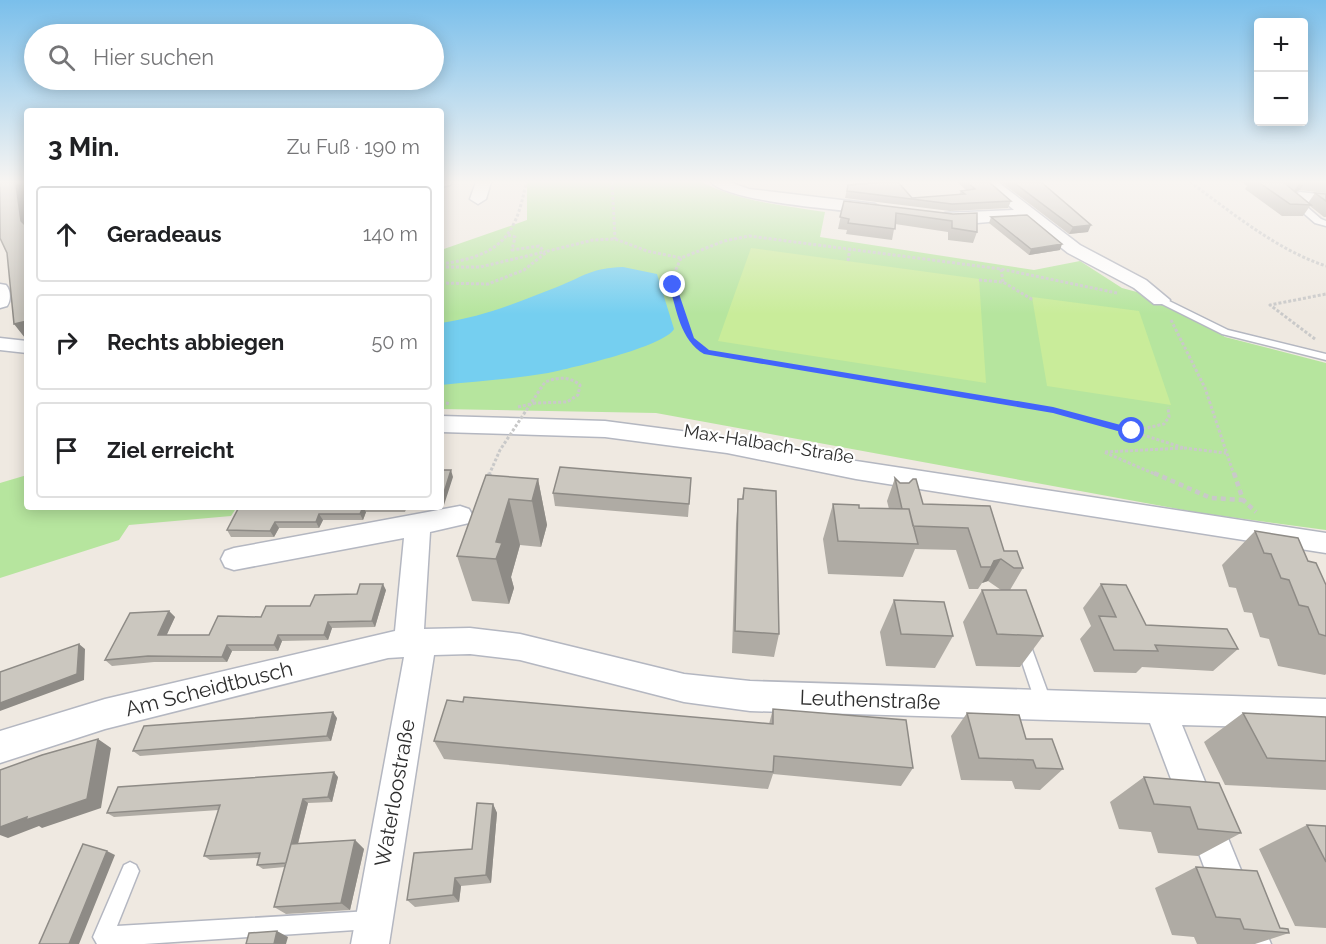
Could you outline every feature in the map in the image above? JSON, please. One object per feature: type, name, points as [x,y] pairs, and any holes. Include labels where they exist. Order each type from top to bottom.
[{"type":"street","points":[[1043,226],[1074,249],[1140,284],[1161,300]]},
{"type":"street","points":[[0,289],[0,302]]},
{"type":"street","points":[[0,344],[24,347]]},
{"type":"street","name":"Max-Halbach-Straße","points":[[444,414],[605,421],[727,435],[855,457],[1092,506]]},
{"type":"street","name":"Max-Halbach-Straße","points":[[444,424],[605,429],[726,445],[892,484],[1092,506],[1326,543]]},
{"type":"street","points":[[234,559],[460,516]]},
{"type":"street","name":"Waterloostraße","points":[[372,932],[414,643],[418,525]]},
{"type":"street","points":[[1282,536],[1301,562]]},
{"type":"street","name":"Leuthenstraße","points":[[414,643],[471,641],[520,647],[684,688],[750,696],[1326,714]]},
{"type":"street","name":"Am Scheidtbusch","points":[[0,747],[105,714],[388,645],[414,643]]},
{"type":"street","points":[[1160,709],[1252,944]]},
{"type":"lane","points":[[1161,300],[1225,332],[1326,357]]},
{"type":"lane","points":[[1016,622],[1044,705]]},
{"type":"lane","points":[[130,871],[103,937],[372,932]]},
{"type":"path","points":[[444,265],[484,256],[500,244],[513,226]]},
{"type":"path","points":[[614,226],[615,239]]},
{"type":"path","points":[[1250,226],[1314,262],[1326,266]]},
{"type":"path","points":[[508,235],[515,237],[512,250],[539,246],[546,251]]},
{"type":"path","points":[[444,266],[488,266],[593,240],[615,239],[647,251],[681,258],[724,241],[749,236],[1001,269],[1036,278],[1161,300],[1205,388],[1243,500],[1211,498],[1104,452],[1184,448],[1226,453]]},
{"type":"path","points":[[848,261],[850,248]]},
{"type":"path","points":[[444,284],[488,284],[524,270],[546,251]]},
{"type":"path","points":[[681,258],[673,276],[673,285],[690,339],[696,346],[707,352],[1053,410],[1132,431],[1184,448]]},
{"type":"path","points":[[1001,269],[1003,282]]},
{"type":"path","points":[[979,280],[1003,282],[1033,300]]},
{"type":"path","points":[[1317,341],[1270,304],[1326,294]]},
{"type":"path","points":[[486,483],[500,450],[529,406],[535,396],[545,382],[563,377],[580,385],[578,395],[567,402],[535,403],[528,404],[516,408]]},
{"type":"path","points":[[1132,431],[1164,424],[1169,417],[1168,407]]},
{"type":"green space","points":[[510,226],[822,226],[820,237],[1034,270],[1080,261],[1122,288],[1163,299],[1225,337],[1326,363],[1326,530],[1200,513],[656,413],[444,409],[444,249]]},
{"type":"green space","points":[[751,248],[979,279],[986,383],[718,341]]},
{"type":"green space","points":[[1032,297],[1139,311],[1171,405],[1047,386]]},
{"type":"green space","points":[[24,476],[24,510],[235,510],[231,516],[129,525],[119,540],[0,578],[0,483]]},
{"type":"water","points":[[623,267],[657,274],[674,329],[667,336],[636,350],[576,367],[548,373],[444,385],[444,322],[500,308],[543,293],[588,273]]},
{"type":"building","points":[[0,226],[24,226],[24,322],[14,324],[7,253],[0,238]]},
{"type":"building","points":[[872,226],[895,226],[895,229]]},
{"type":"building","points":[[952,226],[977,226],[977,232],[952,228]]},
{"type":"building","points":[[1002,226],[1040,226],[1062,244],[1031,249]]},
{"type":"building","points":[[560,467],[691,478],[689,504],[553,493]]},
{"type":"building","points":[[444,470],[451,470],[444,493]]},
{"type":"building","points":[[486,475],[538,479],[532,501],[509,499],[496,542],[502,543],[496,559],[457,556]]},
{"type":"building","points":[[895,478],[900,483],[909,483],[916,479],[923,504],[990,506],[1004,551],[1017,551],[1023,568],[1014,568],[1001,559],[994,561],[991,567],[981,567],[968,528],[913,526],[909,509],[902,509]]},
{"type":"building","points":[[744,488],[776,491],[779,634],[735,631],[738,499],[743,499]]},
{"type":"building","points":[[833,504],[859,505],[859,508],[909,509],[918,544],[838,541]]},
{"type":"building","points":[[237,510],[362,510],[360,514],[319,514],[316,522],[275,522],[270,531],[227,530]]},
{"type":"building","points":[[1255,531],[1298,538],[1308,561],[1316,563],[1326,585],[1326,636],[1319,634],[1308,607],[1299,605],[1289,580],[1281,578],[1271,554],[1264,553]]},
{"type":"building","points":[[360,584],[383,584],[372,621],[328,622],[324,635],[278,635],[274,645],[227,645],[222,657],[148,656],[105,660],[130,613],[169,611],[158,635],[209,635],[218,616],[261,617],[266,606],[310,606],[315,595],[357,594]]},
{"type":"building","points":[[1101,584],[1126,585],[1146,625],[1227,629],[1238,649],[1155,645],[1158,651],[1114,650],[1099,616],[1116,617]]},
{"type":"building","points":[[982,590],[1026,590],[1043,636],[997,634]]},
{"type":"building","points":[[894,600],[944,602],[953,636],[901,634]]},
{"type":"building","points":[[79,644],[77,674],[0,703],[0,672]]},
{"type":"building","points":[[464,697],[773,724],[773,709],[906,720],[913,768],[774,756],[773,772],[434,741],[447,700],[463,702]]},
{"type":"building","points":[[333,712],[327,736],[133,751],[144,726]]},
{"type":"building","points":[[967,713],[1019,715],[1026,739],[1052,739],[1063,769],[1036,768],[1033,760],[979,758]]},
{"type":"building","points":[[1243,713],[1326,717],[1326,761],[1267,758]]},
{"type":"building","points":[[98,739],[87,799],[0,827],[0,770]]},
{"type":"building","points":[[334,772],[328,797],[303,799],[286,863],[257,865],[260,853],[204,856],[220,805],[107,813],[118,787]]},
{"type":"building","points":[[1144,777],[1219,783],[1241,833],[1198,829],[1190,807],[1154,804]]},
{"type":"building","points":[[477,803],[493,804],[486,875],[455,878],[453,895],[407,900],[414,853],[472,849]]},
{"type":"building","points":[[1307,825],[1326,826],[1326,862]]},
{"type":"building","points":[[355,840],[341,903],[274,907],[291,844]]},
{"type":"building","points":[[83,844],[107,851],[69,944],[39,944]]},
{"type":"building","points":[[1196,867],[1257,871],[1280,928],[1288,929],[1289,933],[1244,929],[1240,919],[1216,917]]},
{"type":"building","points":[[277,931],[274,944],[246,944],[249,933]]},
{"type":"route","points":[[673,285],[690,339],[696,346],[707,352],[1053,410],[1132,431]]}]
